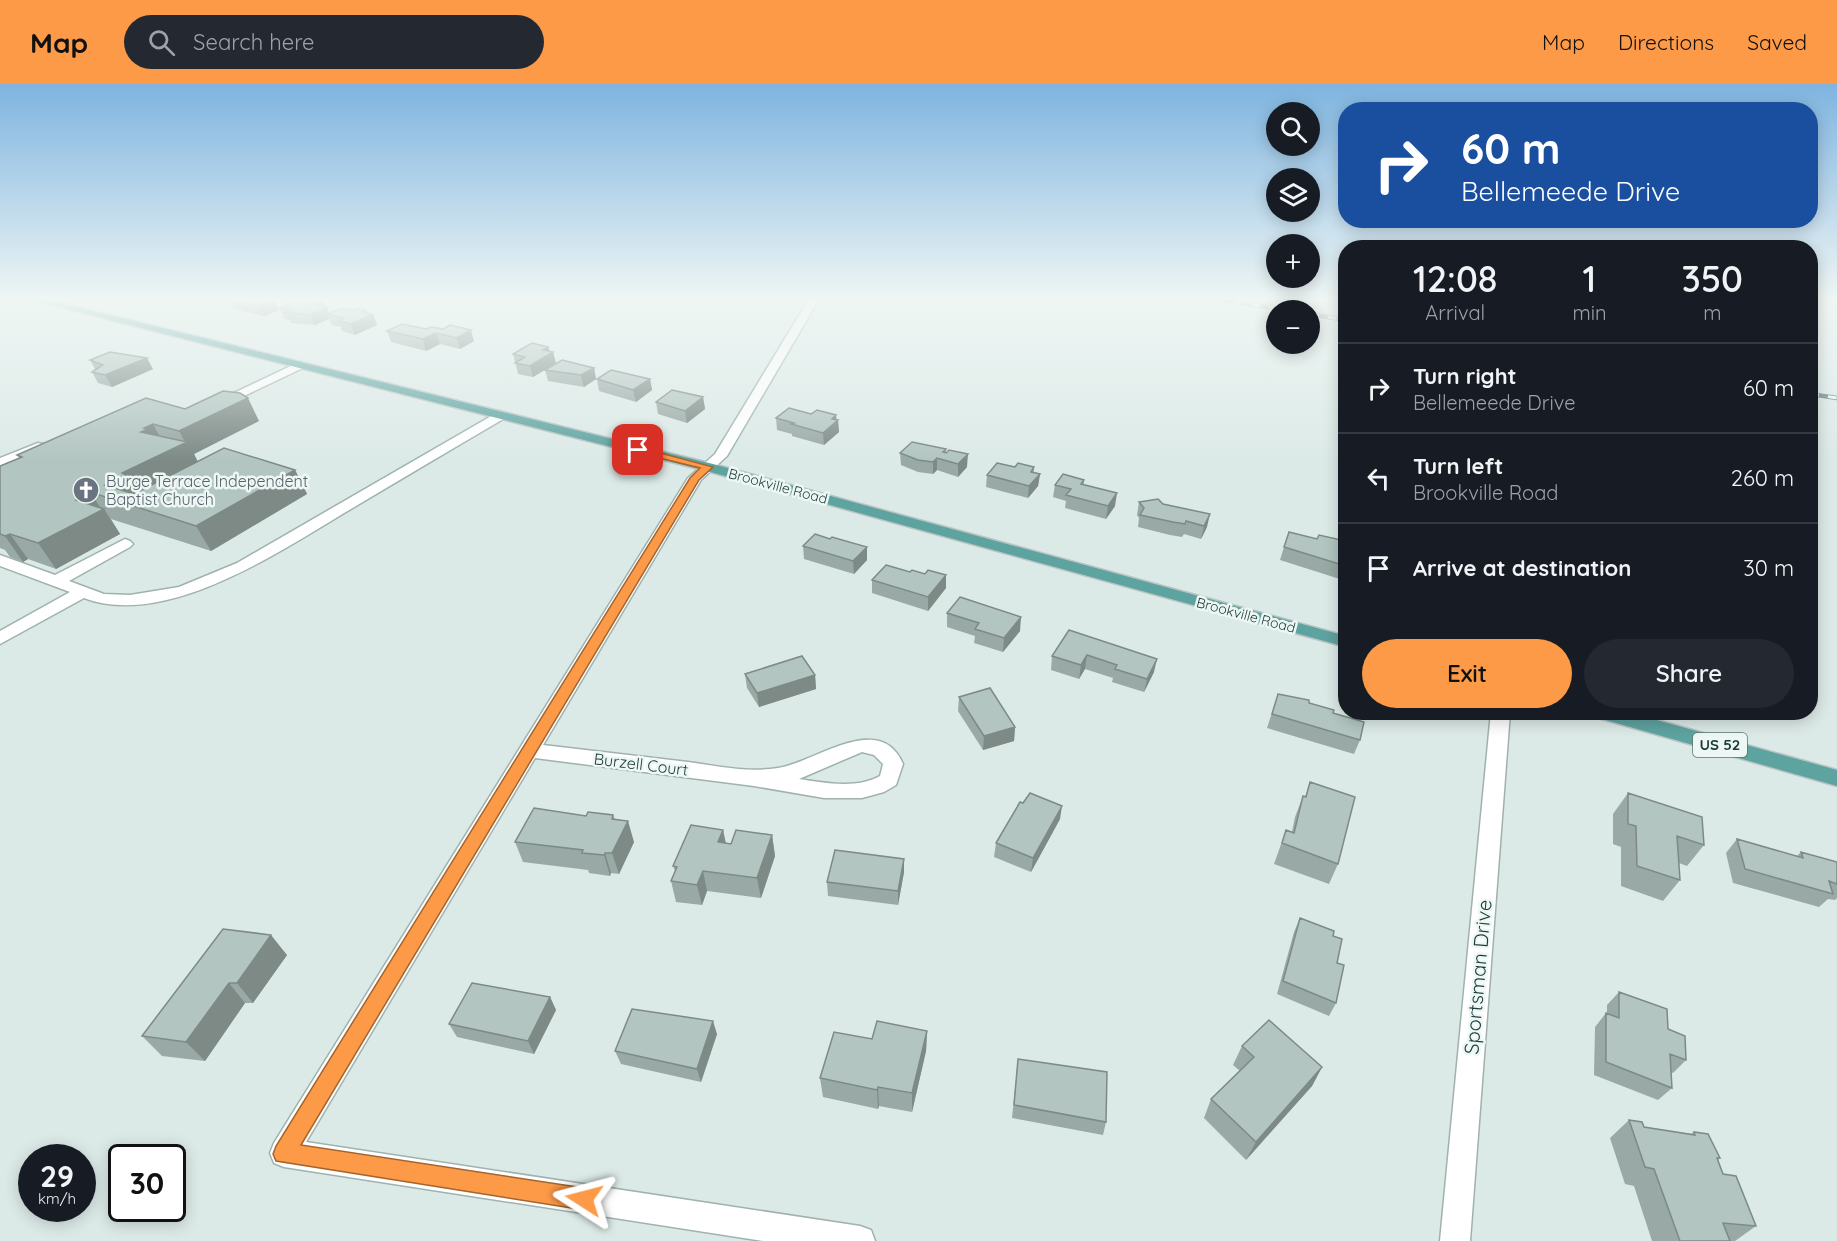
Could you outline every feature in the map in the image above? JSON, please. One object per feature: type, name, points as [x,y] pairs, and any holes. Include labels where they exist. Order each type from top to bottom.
[{"type":"main road","name":"Brookville Road","points":[[249,353],[708,467],[1338,640]]},
{"type":"main road","name":"US 52","points":[[1630,720],[1837,778]]},
{"type":"street","points":[[782,353],[720,456],[695,478],[284,1154],[860,1241]]},
{"type":"street","points":[[209,407],[301,366]]},
{"type":"street","points":[[0,560],[102,599],[130,600],[183,591],[243,566],[500,415]]},
{"type":"street","points":[[0,463],[52,441]]},
{"type":"street","points":[[55,582],[125,544]]},
{"type":"street","points":[[0,638],[83,592]]},
{"type":"street","name":"Sportsman Drive","points":[[1455,1241],[1500,720]]},
{"type":"street","name":"Burzell Court","points":[[528,750],[860,792],[885,783],[893,767],[891,758],[886,752],[862,745],[849,748],[813,767],[775,777],[754,778]]},
{"type":"building","points":[[108,353],[147,358],[105,375],[92,372],[103,365],[90,360]]},
{"type":"building","points":[[551,353],[530,366],[515,363],[525,357],[513,354]]},
{"type":"building","points":[[562,360],[594,368],[581,375],[545,370]]},
{"type":"building","points":[[611,370],[650,379],[633,390],[597,379]]},
{"type":"building","points":[[672,390],[703,397],[685,411],[656,402]]},
{"type":"building","points":[[223,391],[240,393],[248,398],[179,431],[153,424],[144,428],[148,429],[141,432],[187,442],[122,473],[126,475],[105,485],[134,494],[224,448],[295,470],[196,526],[90,492],[76,500],[104,509],[38,543],[10,534],[5,536],[0,534],[0,466],[22,457],[17,455],[146,398],[185,409]]},
{"type":"building","points":[[789,408],[811,414],[817,410],[836,415],[832,419],[838,420],[823,433],[776,418]]},
{"type":"building","points":[[912,442],[946,449],[943,452],[946,453],[949,450],[968,454],[958,464],[937,458],[933,462],[918,460],[900,453]]},
{"type":"building","points":[[997,463],[1015,467],[1018,463],[1034,467],[1031,472],[1040,474],[1029,486],[987,475]]},
{"type":"building","points":[[1063,474],[1084,480],[1081,484],[1117,493],[1108,506],[1066,495],[1071,489],[1055,485]]},
{"type":"building","points":[[1158,499],[1163,504],[1210,514],[1204,526],[1186,521],[1185,524],[1140,515],[1144,508],[1139,502]]},
{"type":"building","points":[[1289,532],[1317,539],[1319,535],[1338,539],[1338,564],[1284,547]]},
{"type":"building","points":[[815,534],[867,547],[853,561],[803,546]]},
{"type":"building","points":[[886,565],[910,572],[912,570],[925,574],[928,570],[946,575],[928,597],[872,580]]},
{"type":"building","points":[[960,597],[1021,617],[1004,638],[975,629],[979,623],[947,613]]},
{"type":"building","points":[[1069,630],[1157,659],[1147,679],[1115,669],[1117,665],[1087,655],[1081,665],[1052,656]]},
{"type":"building","points":[[802,656],[815,675],[757,693],[745,674]]},
{"type":"building","points":[[990,688],[1015,727],[984,736],[959,697]]},
{"type":"building","points":[[1278,694],[1309,700],[1309,703],[1334,710],[1333,713],[1338,714],[1338,720],[1364,722],[1360,740],[1272,714]]},
{"type":"building","points":[[1310,782],[1355,797],[1338,864],[1282,843],[1286,830],[1294,833],[1303,796],[1306,797]]},
{"type":"building","points":[[1030,793],[1062,806],[1033,858],[996,843],[1020,802],[1023,803]]},
{"type":"building","points":[[1628,793],[1702,817],[1704,845],[1677,836],[1680,880],[1637,866],[1636,826],[1628,824]]},
{"type":"building","points":[[534,808],[586,816],[588,812],[613,815],[612,819],[628,821],[612,853],[604,855],[582,853],[583,850],[515,842]]},
{"type":"building","points":[[691,825],[723,830],[718,842],[731,844],[736,830],[772,835],[757,878],[703,871],[697,885],[671,881],[677,867],[673,866]]},
{"type":"building","points":[[1737,839],[1803,858],[1801,852],[1837,862],[1837,884],[1829,881],[1833,894],[1745,869]]},
{"type":"building","points":[[835,850],[904,859],[898,891],[827,882]]},
{"type":"building","points":[[1300,918],[1334,931],[1333,936],[1342,939],[1337,963],[1344,965],[1336,1003],[1283,981]]},
{"type":"building","points":[[223,929],[271,935],[237,983],[229,983],[186,1042],[142,1036]]},
{"type":"building","points":[[472,983],[550,997],[528,1041],[449,1024]]},
{"type":"building","points":[[1619,992],[1667,1009],[1668,1029],[1685,1036],[1686,1060],[1670,1054],[1672,1088],[1606,1062],[1606,1013],[1619,1018]]},
{"type":"building","points":[[632,1009],[713,1021],[697,1069],[615,1051]]},
{"type":"building","points":[[1269,1020],[1322,1067],[1256,1142],[1211,1099],[1254,1057],[1242,1046]]},
{"type":"building","points":[[877,1021],[927,1031],[912,1093],[878,1087],[877,1090],[820,1078],[834,1032],[872,1039]]},
{"type":"building","points":[[1018,1059],[1107,1072],[1106,1122],[1014,1105]]},
{"type":"building","points":[[1629,1120],[1642,1122],[1644,1127],[1695,1135],[1694,1132],[1708,1134],[1720,1158],[1717,1158],[1723,1174],[1736,1176],[1756,1226],[1723,1223],[1730,1241],[1680,1241],[1654,1169],[1645,1167]]},
{"type":"railway","points":[[1818,395],[1837,398]]},
{"type":"place","name":"Burge Terrace Independent Baptist Church","points":[[86,490]]},
{"type":"route","points":[[584,1199],[284,1154],[606,621],[695,478],[708,467],[638,450]]}]
